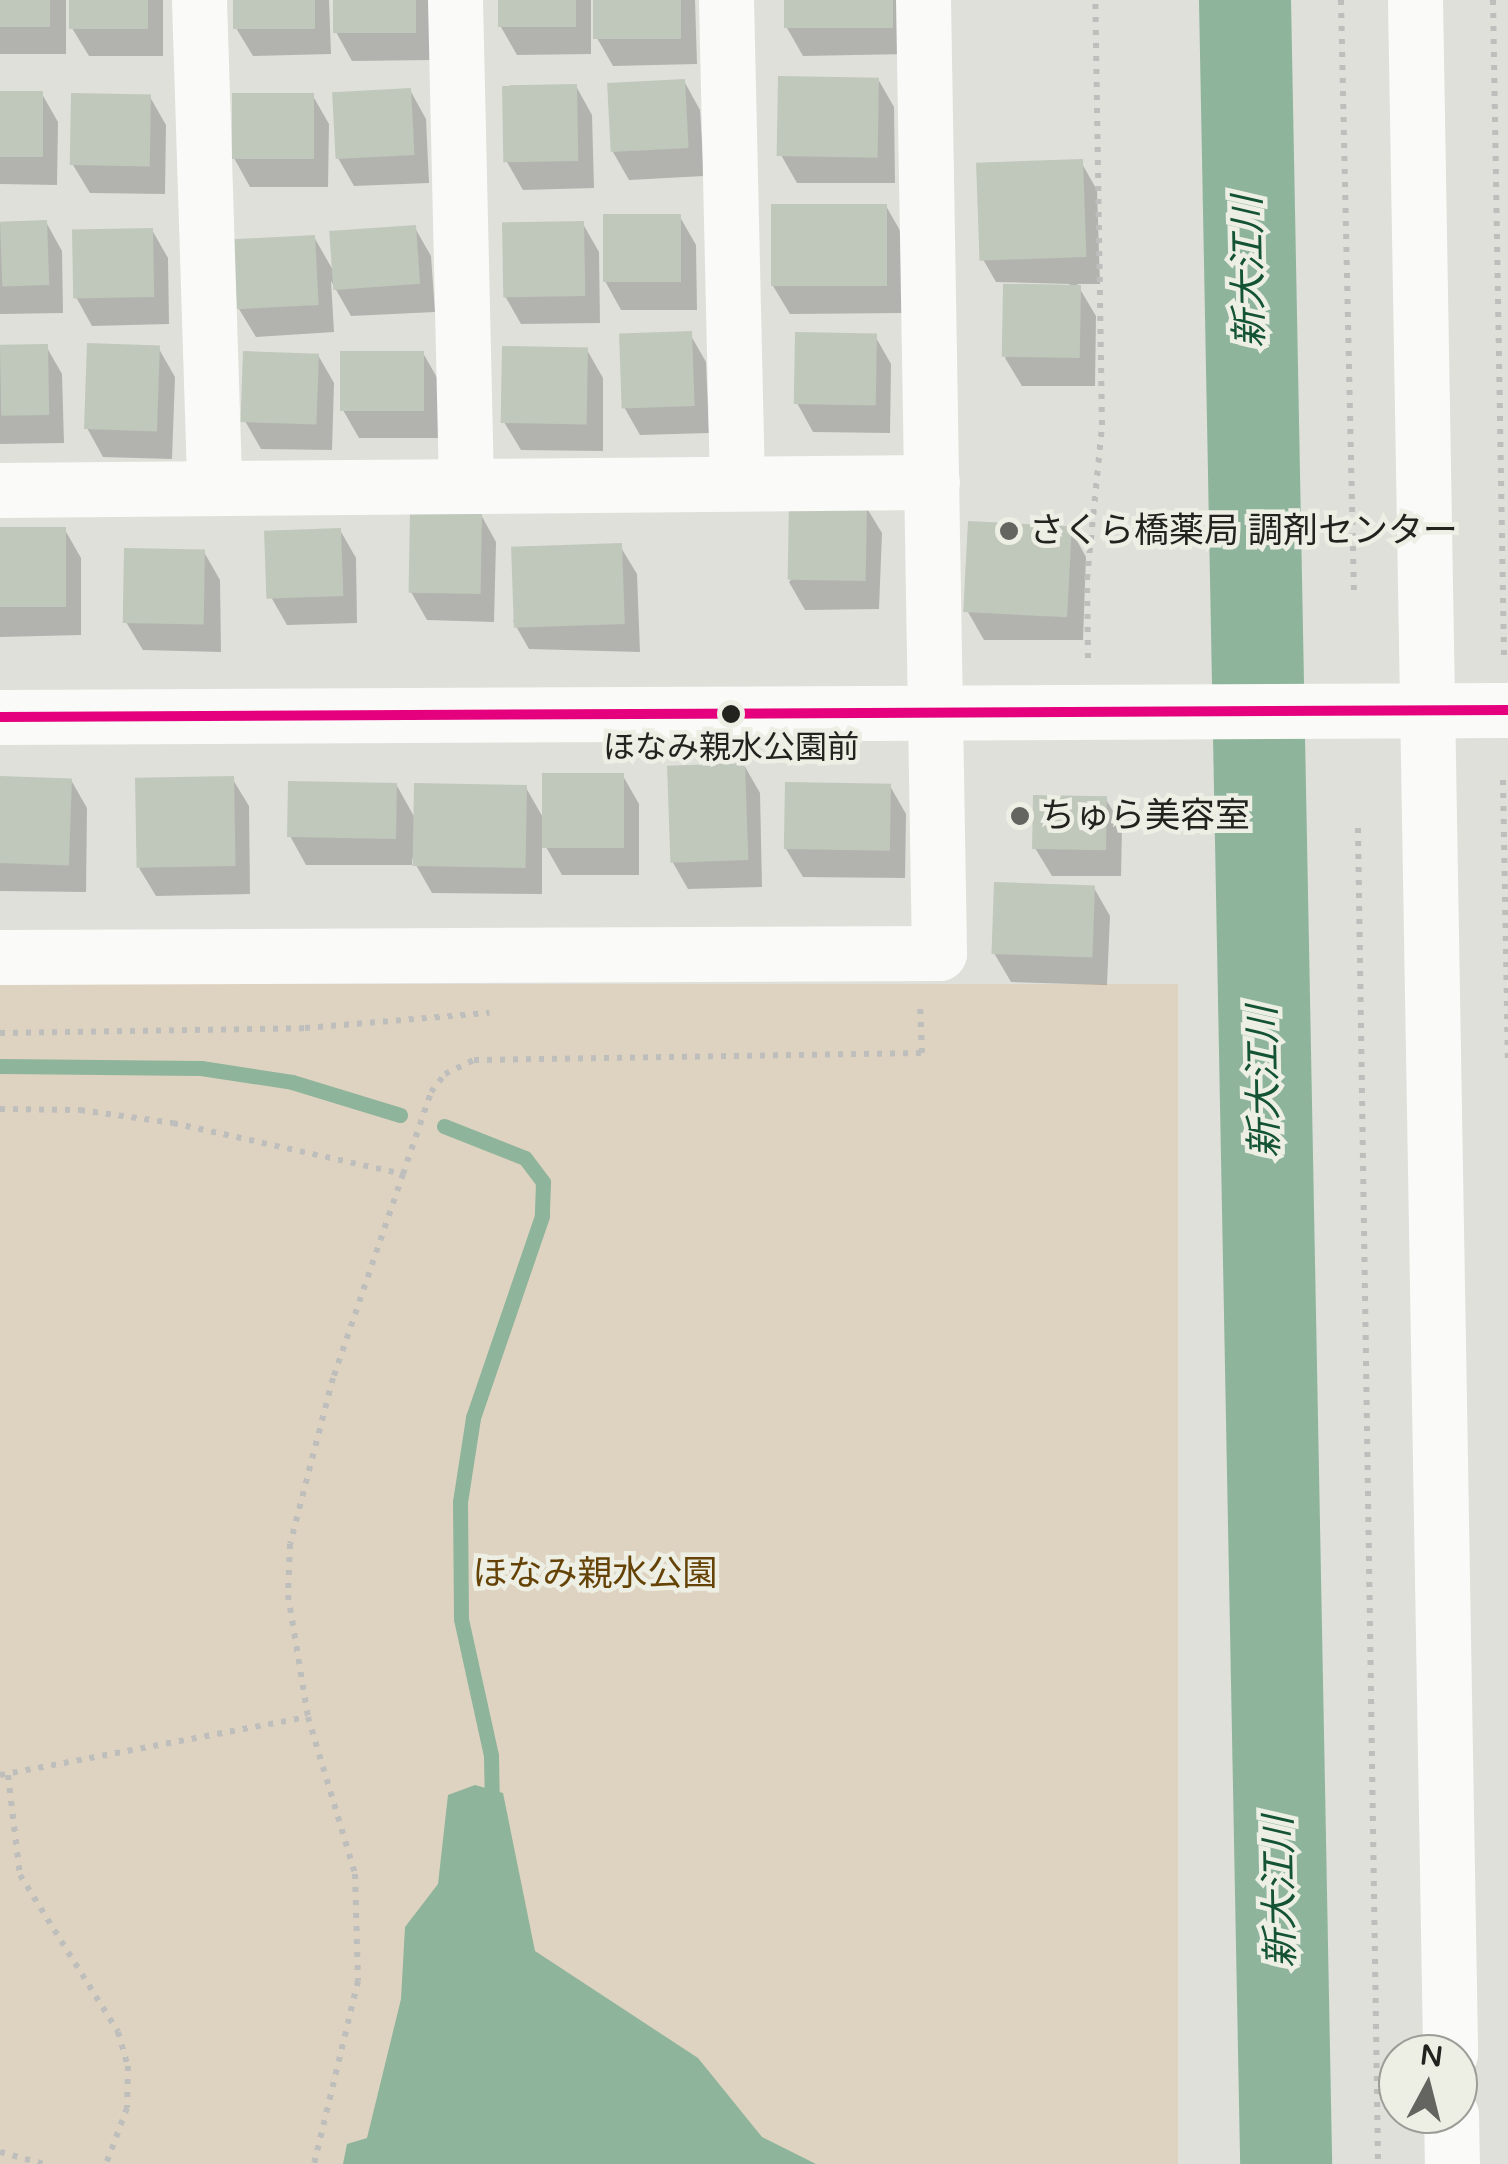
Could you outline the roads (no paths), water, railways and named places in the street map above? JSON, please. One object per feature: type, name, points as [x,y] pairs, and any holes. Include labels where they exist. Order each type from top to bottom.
[{"type":"street","points":[[199,0],[214,488]]},
{"type":"street","points":[[455,0],[466,486]]},
{"type":"street","points":[[726,0],[737,483]]},
{"type":"street","points":[[0,956],[939,953],[924,0]]},
{"type":"street","points":[[1415,0],[1450,2034]]},
{"type":"street","points":[[0,490],[932,482]]},
{"type":"street","points":[[0,718],[937,718],[1428,710],[1506,691]]},
{"type":"street","points":[[1451,2134],[1452,2164]]},
{"type":"waterway","name":"新大江川","points":[[1245,0],[1286,2164]]},
{"type":"waterway","points":[[0,1066],[201,1068],[292,1082],[400,1115]]},
{"type":"waterway","points":[[444,1126],[525,1158],[543,1182],[542,1216],[473,1418],[460,1502],[461,1619],[491,1756],[492,1809]]},
{"type":"place","name":"さくら橋薬局 調剤センター","points":[[1009,531]]},
{"type":"place","name":"ほなみ親水公園前","points":[[731,714]]},
{"type":"place","name":"ちゅら美容室","points":[[1020,816]]},
{"type":"park label","name":"ほなみ親水公園","points":[[595,1574]]}]
